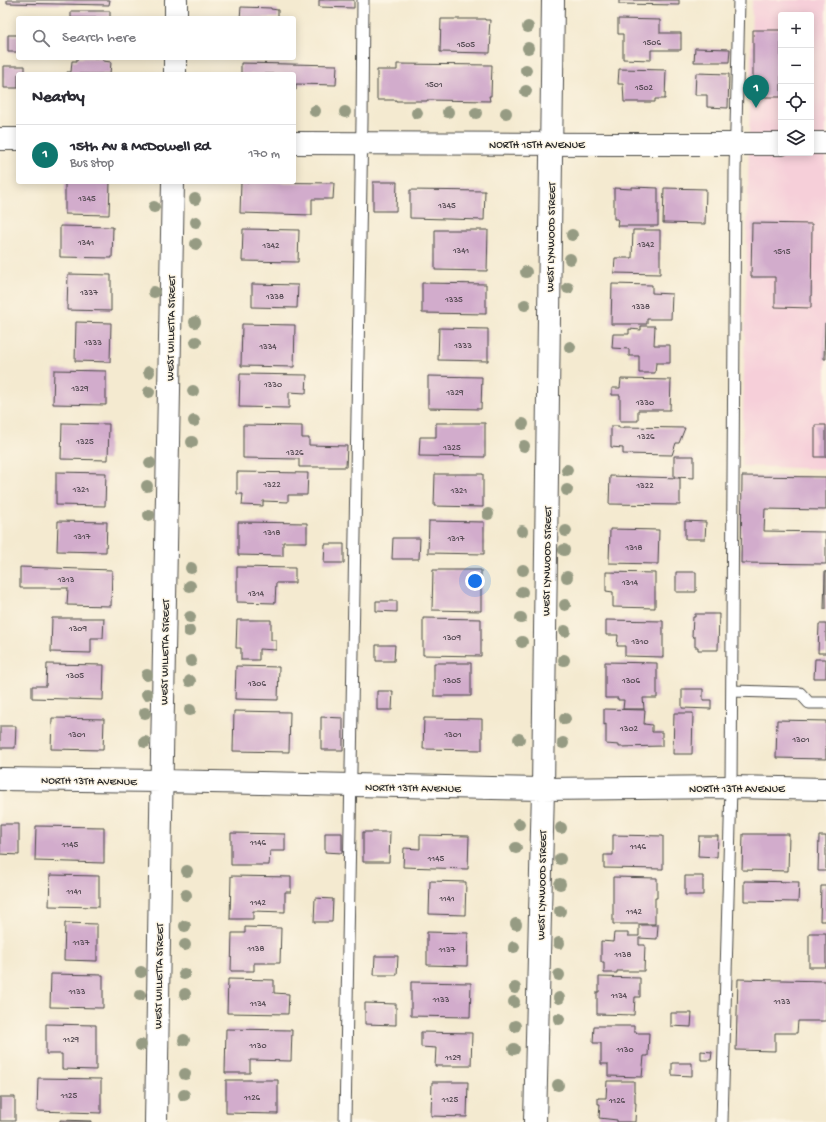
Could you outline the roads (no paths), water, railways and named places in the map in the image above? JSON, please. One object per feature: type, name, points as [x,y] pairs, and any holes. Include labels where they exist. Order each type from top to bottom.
[{"type":"street","points":[[176,0],[176,16]]},
{"type":"street","name":"WEST LYNWOOD STREET","points":[[535,1122],[543,789],[553,0]]},
{"type":"street","points":[[175,60],[175,72]]},
{"type":"street","points":[[0,139],[16,140]]},
{"type":"street","name":"NORTH 15TH AVENUE","points":[[296,143],[778,144]]},
{"type":"street","points":[[814,143],[826,143]]},
{"type":"street","name":"WEST WILLETTA STREET","points":[[156,1122],[173,184]]},
{"type":"street","name":"NORTH 13TH AVENUE","points":[[0,779],[543,789],[731,787],[826,789]]},
{"type":"lane","points":[[345,1122],[362,0]]},
{"type":"lane","points":[[722,1122],[731,787],[736,144],[739,0]]},
{"type":"lane","points":[[732,690],[800,693],[809,703],[826,703]]},
{"type":"place","name":"15th Av & McDowell Rd","points":[[756,108]]}]
